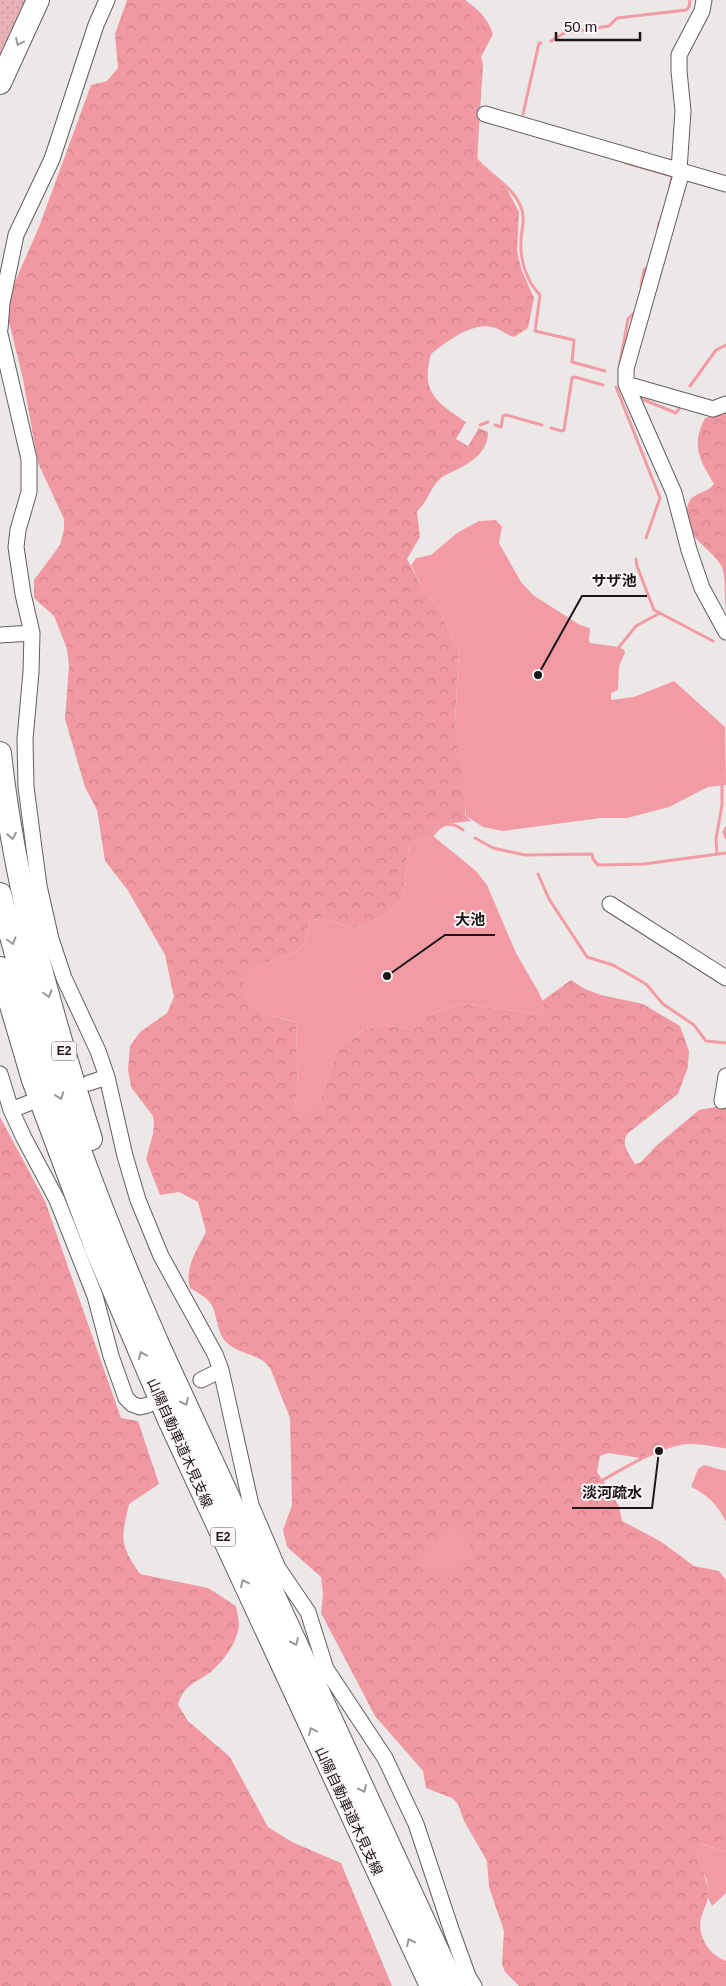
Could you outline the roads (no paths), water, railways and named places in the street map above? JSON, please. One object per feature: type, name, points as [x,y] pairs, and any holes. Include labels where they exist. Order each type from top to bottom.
[{"type":"highway","points":[[0,83],[38,0]]},
{"type":"highway","name":"E2","points":[[0,753],[8,813],[31,935],[66,1060],[136,1265],[157,1342]]},
{"type":"highway","points":[[0,894],[11,939],[53,1076],[125,1269],[157,1342]]},
{"type":"highway","name":"山陽自動車道木見支線","points":[[0,968],[33,1080],[109,1278],[169,1420],[431,1986]]},
{"type":"highway","name":"山陽自動車道木見支線","points":[[157,1342],[454,1986]]},
{"type":"street","points":[[0,328],[2,303],[16,235],[52,159],[96,25],[107,0]]},
{"type":"street","points":[[704,0],[702,10],[679,55],[683,111],[680,171],[626,369],[626,384],[674,493],[688,550],[702,588],[726,632]]},
{"type":"street","points":[[485,114],[726,184]]},
{"type":"street","points":[[0,334],[29,459],[29,492],[18,530],[16,547],[28,633],[31,672],[25,748],[26,787],[39,886],[51,939],[64,978],[98,1051],[107,1077],[124,1156],[138,1200],[161,1256],[216,1354],[251,1504],[278,1568],[308,1612],[326,1669],[385,1758],[416,1824],[452,1932],[468,1976],[474,1986]]},
{"type":"street","points":[[626,384],[713,409],[726,404]]},
{"type":"street","points":[[0,635],[28,633]]},
{"type":"street","points":[[610,904],[726,978]]},
{"type":"street","points":[[0,1074],[11,1110],[57,1200],[94,1296],[111,1356],[126,1398],[132,1404],[140,1407],[148,1405]]},
{"type":"street","points":[[722,1101],[726,1076]]},
{"type":"street","points":[[89,1083],[107,1077]]},
{"type":"street","points":[[11,1110],[29,1103]]},
{"type":"street","points":[[201,1380],[221,1370]]},
{"type":"waterway","points":[[461,0],[486,35],[477,60],[479,76],[476,159],[512,192],[521,207],[523,216],[521,238],[523,264],[531,284],[540,295],[535,331],[574,340],[572,362],[605,371]]},
{"type":"waterway","points":[[551,41],[564,33],[609,26],[617,18],[686,10],[689,7],[690,0]]},
{"type":"waterway","points":[[523,114],[539,43],[541,43]]},
{"type":"waterway","points":[[626,163],[672,176],[670,185]]},
{"type":"waterway","points":[[658,229],[659,223],[662,220]]},
{"type":"waterway","points":[[641,286],[644,270],[649,266]]},
{"type":"waterway","points":[[620,363],[628,319],[636,311]]},
{"type":"waterway","points":[[690,386],[716,350],[726,345]]},
{"type":"waterway","points":[[551,428],[564,430],[572,378],[575,377],[603,385]]},
{"type":"waterway","points":[[616,387],[660,498],[646,538]]},
{"type":"waterway","points":[[637,397],[676,413],[679,409]]},
{"type":"waterway","points":[[495,425],[501,427],[503,416],[506,415],[542,425]]},
{"type":"waterway","points":[[480,425],[488,422]]},
{"type":"waterway","points":[[636,559],[654,610],[713,641]]},
{"type":"waterway","points":[[619,647],[636,626],[658,614]]},
{"type":"waterway","points":[[717,854],[716,839],[722,805],[722,785]]},
{"type":"waterway","points":[[433,835],[443,826],[451,824],[463,830]]},
{"type":"waterway","points":[[726,828],[724,832],[726,838]]},
{"type":"waterway","points":[[475,838],[493,848],[525,855],[592,854],[593,859],[598,865],[644,864],[726,853]]},
{"type":"waterway","points":[[538,874],[549,899],[587,957],[613,965],[646,984],[663,1004],[694,1025],[706,1041],[726,1043]]},
{"type":"waterway","points":[[601,1481],[641,1459],[673,1445],[694,1442],[726,1447]]},
{"type":"place","name":"サザ池","points":[[538,675]]},
{"type":"place","name":"大池","points":[[387,976]]},
{"type":"place","name":"淡河疏水","points":[[659,1451]]}]
